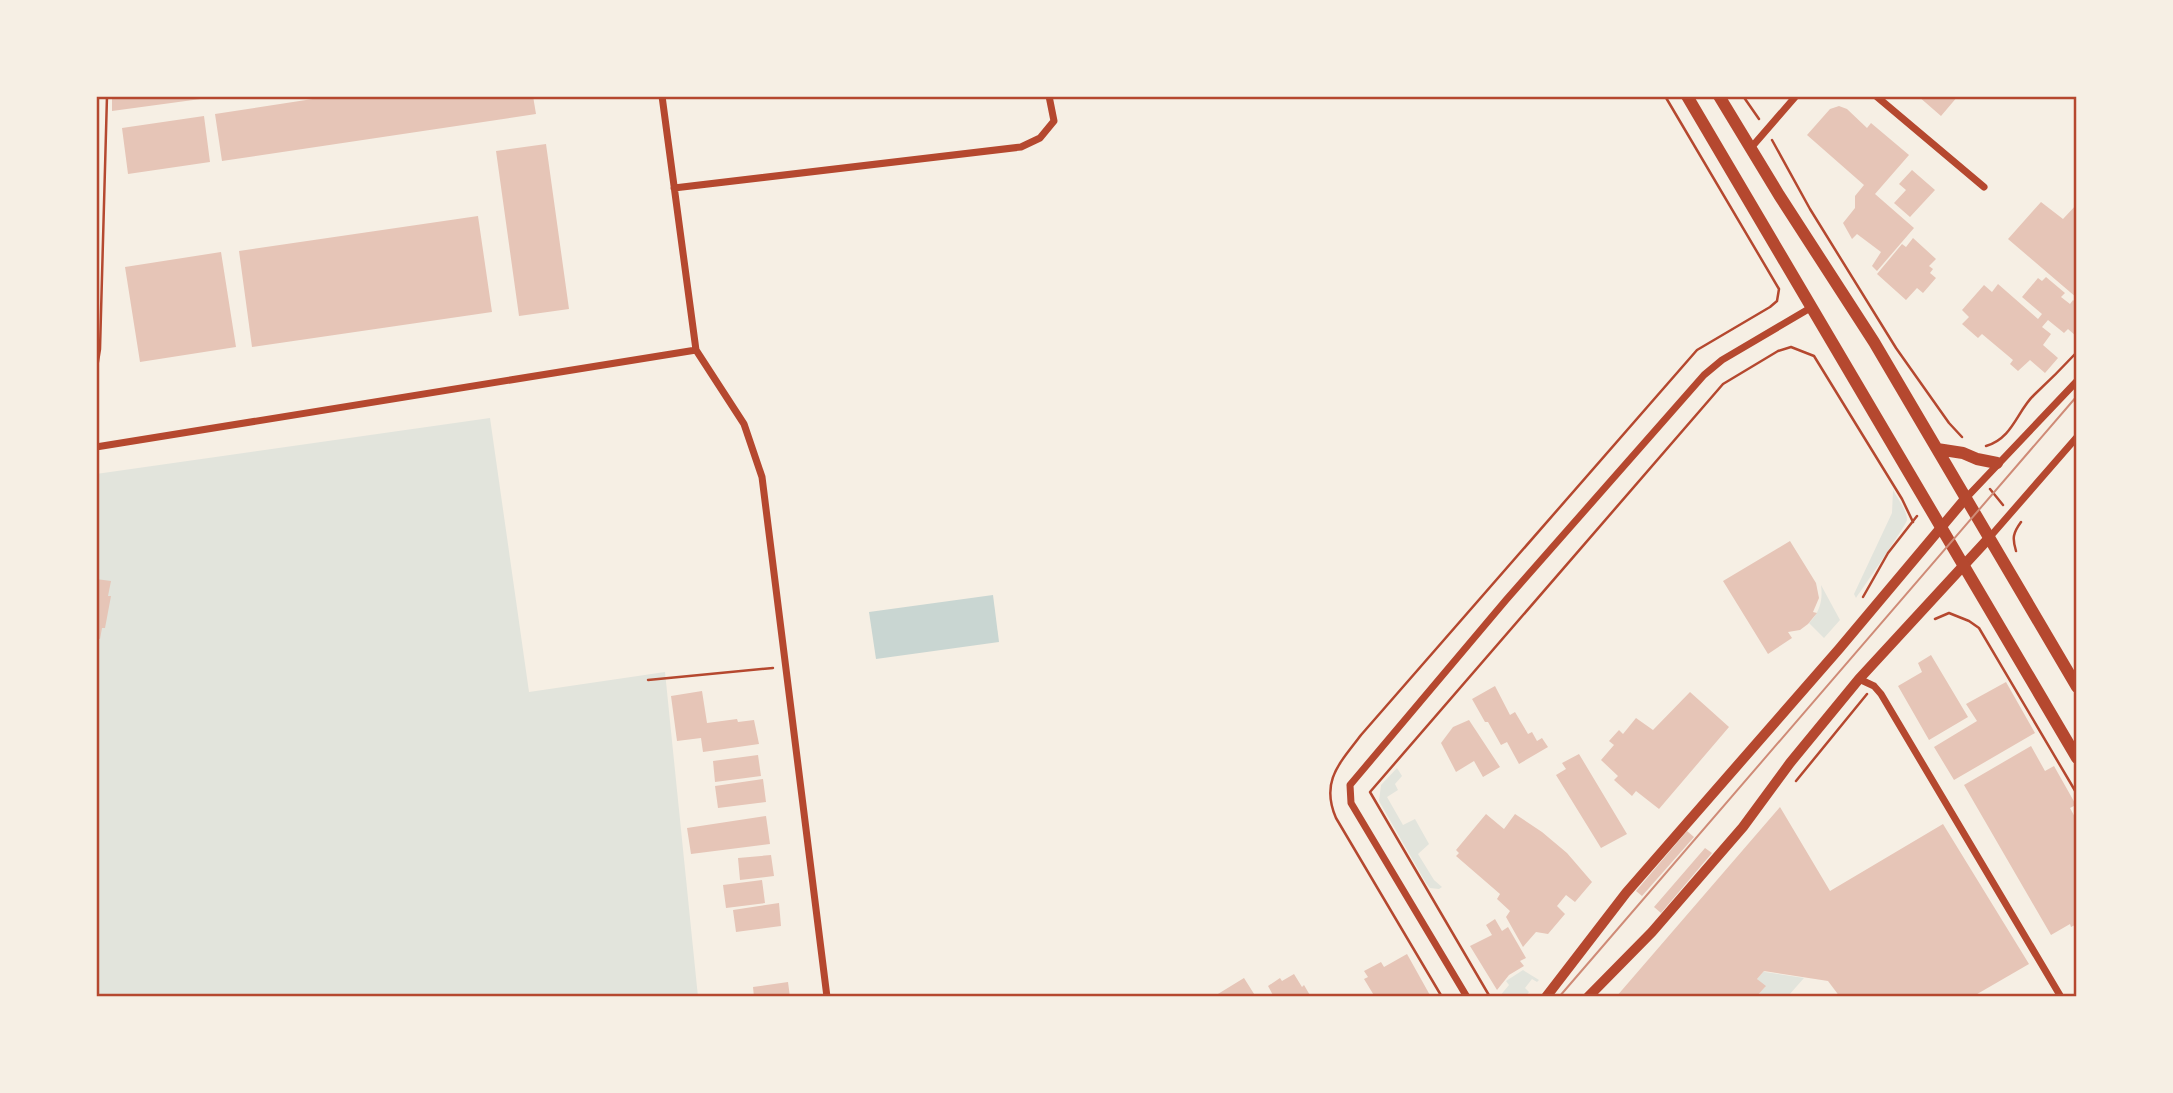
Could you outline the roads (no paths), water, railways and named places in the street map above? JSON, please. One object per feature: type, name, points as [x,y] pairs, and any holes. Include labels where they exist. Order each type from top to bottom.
[{"type":"main road","points":[[1687,96],[2077,758]]},
{"type":"main road","points":[[1719,96],[1750,149],[1848,299],[2077,687]]},
{"type":"main road","points":[[1937,449],[1978,452],[1997,463]]},
{"type":"main road","points":[[1546,997],[1626,893],[1839,649],[1965,499]]},
{"type":"main road","points":[[1588,997],[1652,932],[1743,827],[1790,763],[1859,679],[1989,538]]},
{"type":"street","points":[[662,96],[696,350],[744,424],[762,477],[827,997]]},
{"type":"street","points":[[674,188],[1021,147],[1041,138],[1054,121],[1049,96]]},
{"type":"street","points":[[1750,149],[1796,96]]},
{"type":"street","points":[[1876,96],[1984,187]]},
{"type":"street","points":[[1467,997],[1351,803],[1350,785],[1506,600],[1704,375],[1722,360],[1812,307]]},
{"type":"street","points":[[96,447],[696,350]]},
{"type":"street","points":[[1965,499],[2077,381]]},
{"type":"street","points":[[1989,538],[2077,437]]},
{"type":"street","points":[[1859,679],[1874,686],[1881,694],[2061,997]]},
{"type":"tram line","points":[[1559,997],[2077,396]]}]
